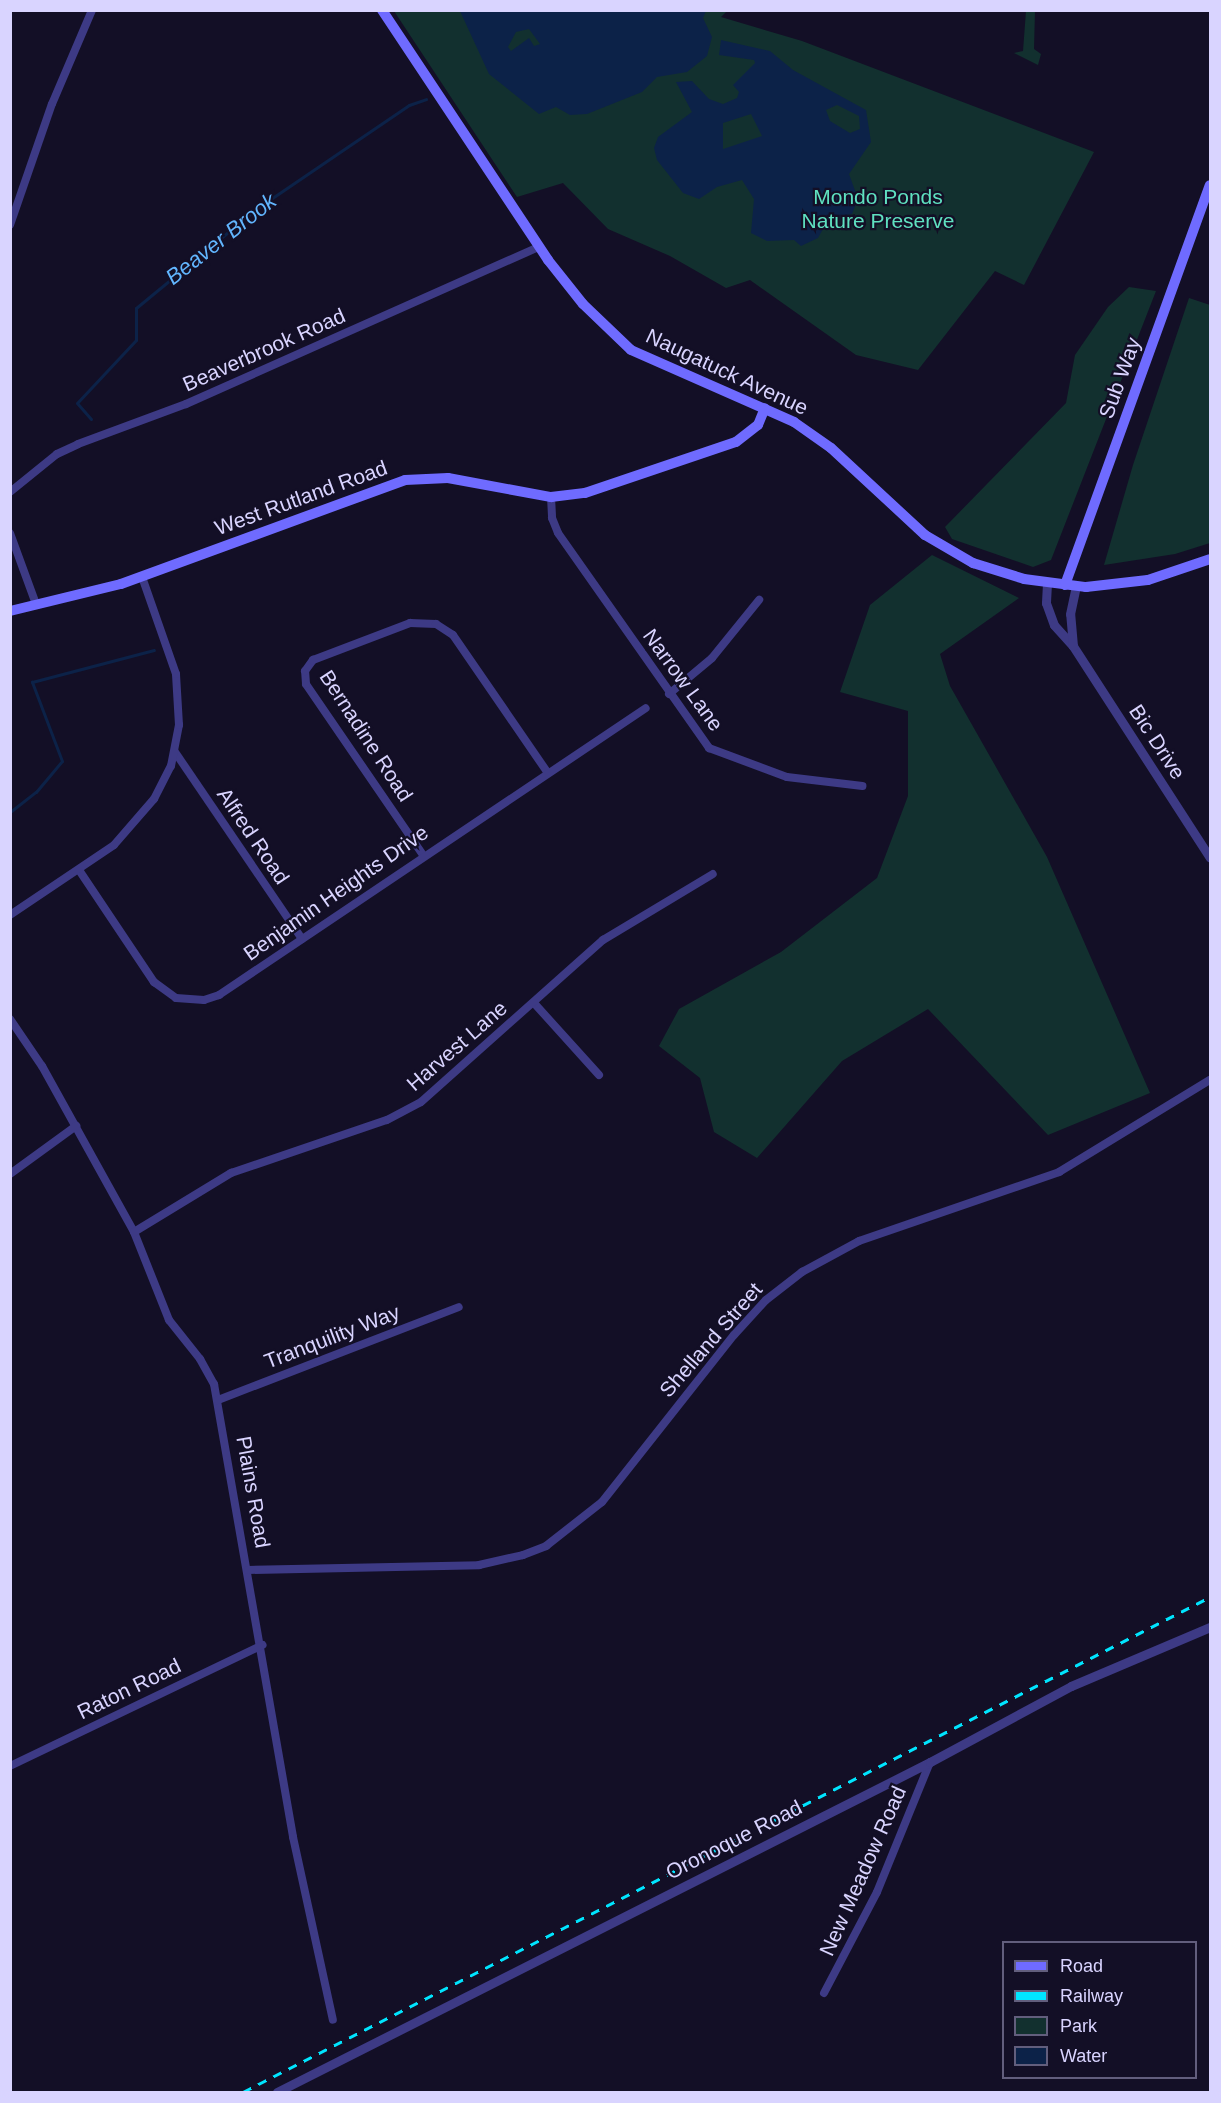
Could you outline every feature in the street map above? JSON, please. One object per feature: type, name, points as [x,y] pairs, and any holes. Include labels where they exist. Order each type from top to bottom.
[{"type":"main road","name":"Naugatuck Avenue","points":[[382,10],[538,247],[584,304],[632,350],[680,374],[765,408],[831,448],[940,545],[991,569],[1047,583],[1070,586],[1148,580],[1210,559]]},
{"type":"main road","name":"Sub Way","points":[[1070,586],[1210,185]]},
{"type":"main road","name":"West Rutland Road","points":[[10,611],[142,577],[405,480],[448,478],[552,497],[585,493],[728,446],[755,428],[765,408]]},
{"type":"street","points":[[10,225],[52,104],[92,10]]},
{"type":"street","name":"Beaverbrook Road","points":[[10,492],[57,454],[78,444],[186,404],[538,247]]},
{"type":"street","name":"Narrow Lane","points":[[552,497],[552,518],[558,533],[709,748],[787,777],[862,786]]},
{"type":"street","points":[[10,533],[36,604]]},
{"type":"street","points":[[10,915],[114,845],[135,824],[164,782],[174,752],[179,725],[176,674],[142,577]]},
{"type":"street","name":"Bic Drive","points":[[1047,583],[1048,614],[1060,635],[1073,646],[1210,858]]},
{"type":"street","name":"Bic Drive","points":[[1070,586],[1073,646]]},
{"type":"street","points":[[669,694],[712,658],[759,600]]},
{"type":"street","name":"Bernadine Road","points":[[423,855],[306,684],[305,671],[313,660],[410,624],[436,624],[453,635],[547,772]]},
{"type":"street","name":"Benjamin Heights Drive","points":[[79,870],[145,971],[176,998],[204,1000],[219,995],[423,855],[646,708]]},
{"type":"street","name":"Alfred Road","points":[[174,752],[302,939]]},
{"type":"street","name":"Harvest Lane","points":[[134,1232],[231,1173],[411,1108],[534,1003],[603,940],[713,874]]},
{"type":"street","points":[[534,1003],[599,1075]]},
{"type":"street","name":"Plains Road","points":[[10,1019],[76,1126],[134,1232],[169,1320],[209,1371],[218,1401],[249,1570],[293,1837],[333,2020]]},
{"type":"street","name":"Shelland Street","points":[[249,1570],[479,1564],[523,1556],[546,1546],[602,1502],[734,1335],[766,1300],[802,1272],[859,1241],[1059,1172],[1210,1080]]},
{"type":"street","points":[[10,1174],[76,1126]]},
{"type":"street","name":"Tranquility Way","points":[[218,1401],[459,1307]]},
{"type":"street","name":"Oronoque Road","points":[[277,2092],[930,1762],[1071,1686],[1210,1627]]},
{"type":"street","name":"Raton Road","points":[[10,1766],[262,1645]]},
{"type":"street","name":"New Meadow Road","points":[[824,1993],[877,1892],[930,1762]]},
{"type":"green space","name":"Mondo Ponds Nature Preserve","points":[[394,11],[727,11],[721,17],[802,41],[1094,152],[1024,285],[995,271],[918,370],[856,355],[750,280],[726,288],[670,256],[608,229],[563,183],[517,197]]},
{"type":"green space","points":[[1026,11],[1035,11],[1034,49],[1041,54],[1038,65],[1014,53],[1023,51]]},
{"type":"green space","points":[[1129,287],[1156,291],[1051,560],[1033,567],[952,539],[945,527],[1066,403],[1075,355],[1108,307]]},
{"type":"green space","points":[[1189,298],[1210,305],[1210,543],[1175,554],[1104,565],[1133,465]]},
{"type":"green space","points":[[932,555],[1019,598],[940,654],[950,686],[1047,857],[1150,1093],[1048,1135],[928,1009],[842,1061],[757,1158],[714,1132],[700,1078],[659,1046],[679,1009],[781,952],[877,878],[908,796],[908,711],[840,692],[870,605]]},
{"type":"water","points":[[460,11],[706,11],[703,18],[712,37],[707,56],[687,72],[657,77],[642,92],[587,114],[570,115],[556,107],[539,114],[489,74]],"holes":[[[529,29],[540,44],[534,46],[529,38],[511,51],[508,47],[516,32]]]},
{"type":"water","points":[[721,40],[770,51],[793,70],[866,110],[871,142],[849,174],[858,199],[852,214],[841,216],[836,222],[828,220],[818,238],[801,246],[794,240],[767,241],[751,233],[754,199],[742,180],[717,187],[699,199],[683,193],[657,160],[654,148],[658,137],[692,112],[676,82],[692,81],[709,99],[723,104],[737,98],[739,92],[733,85],[755,63],[754,60],[719,55]],"holes":[[[837,105],[859,116],[860,129],[850,133],[830,121],[826,110]],[[751,114],[762,136],[723,149],[723,123]]]},
{"type":"waterway","name":"Beaver Brook","points":[[91,419],[77,403],[136,340],[136,308],[256,209],[409,105],[426,99]]},
{"type":"waterway","name":"Beaver Brook","points":[[10,812],[36,792],[62,761],[32,682],[154,650]]},
{"type":"railway","points":[[243,2092],[1210,1597]]}]
